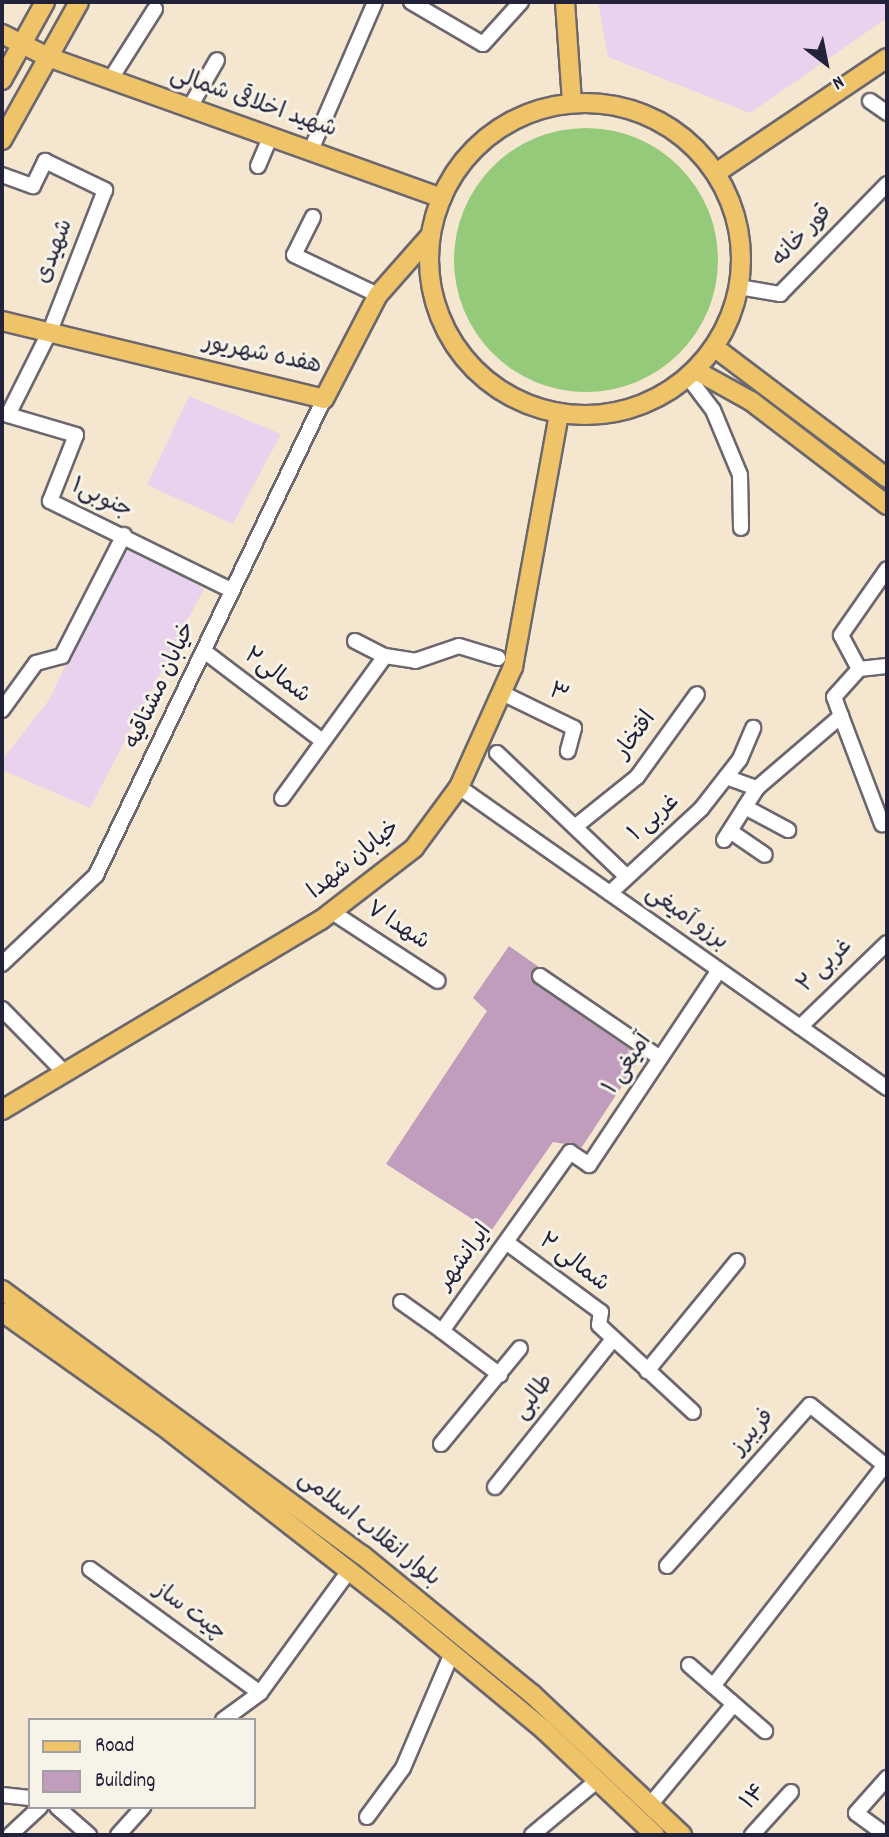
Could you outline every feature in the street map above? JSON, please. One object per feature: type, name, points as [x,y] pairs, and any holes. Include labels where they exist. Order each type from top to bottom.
[{"type":"main road","points":[[2,80],[45,2]]},
{"type":"main road","points":[[2,141],[79,2]]},
{"type":"main road","points":[[565,2],[572,103]]},
{"type":"main road","points":[[2,34],[20,44]]},
{"type":"main road","name":"شهید اخلاقی شمالی","points":[[20,44],[110,80],[441,198]]},
{"type":"main road","points":[[716,173],[887,58]]},
{"type":"main road","points":[[572,103],[615,105],[658,120],[716,173],[739,231],[739,287],[714,347],[691,373],[629,409],[559,414],[502,392],[459,353],[434,302],[430,236],[441,198],[461,164],[489,135],[524,115],[572,103]]},
{"type":"main road","name":"هفده شهریور","points":[[2,321],[324,399],[378,295],[430,236]]},
{"type":"main road","points":[[714,347],[887,478]]},
{"type":"main road","points":[[691,373],[751,401],[887,505]]},
{"type":"main road","name":"خیابان شهدا","points":[[2,1110],[332,912],[414,848],[459,787],[513,667],[559,414]]},
{"type":"main road","name":"بلوار انقلاب اسلامی","points":[[2,1290],[362,1555],[532,1694],[682,1835]]},
{"type":"main road","name":"بلوار انقلاب اسلامی","points":[[2,1312],[163,1426],[452,1653],[598,1780],[655,1835]]},
{"type":"street","points":[[311,150],[375,2]]},
{"type":"street","points":[[411,2],[483,44],[521,2]]},
{"type":"street","points":[[110,80],[155,9]]},
{"type":"street","points":[[190,107],[217,60]]},
{"type":"street","points":[[870,101],[887,113]]},
{"type":"street","points":[[258,166],[271,136]]},
{"type":"street","name":"شهیدی","points":[[2,175],[33,186],[45,161],[105,190],[50,331]]},
{"type":"street","name":"قور خانه","points":[[739,287],[779,294],[886,189]]},
{"type":"street","points":[[313,217],[294,255],[378,295]]},
{"type":"street","name":"جنوبی۱","points":[[50,331],[5,413],[76,435],[50,501],[124,535],[231,590]]},
{"type":"street","points":[[691,373],[713,410],[740,475],[741,528]]},
{"type":"street","name":"خیابان مشتاقیه","points":[[2,964],[96,875],[324,399]]},
{"type":"street","points":[[2,710],[36,663],[62,656],[124,535]]},
{"type":"street","points":[[859,669],[841,635],[887,569]]},
{"type":"street","points":[[355,640],[385,656],[415,661],[459,646],[498,658]]},
{"type":"street","name":"شمالی۲","points":[[204,651],[320,739]]},
{"type":"street","points":[[282,798],[320,739],[385,656]]},
{"type":"street","points":[[882,824],[834,697],[859,669],[887,666]]},
{"type":"street","name":"۳","points":[[502,693],[574,729],[568,751]]},
{"type":"street","name":"افتخار","points":[[576,826],[637,777],[697,694]]},
{"type":"street","points":[[765,855],[727,835],[757,788],[841,716]]},
{"type":"street","name":"۱ غربی","points":[[610,893],[625,875],[701,809],[726,777],[753,728]]},
{"type":"street","points":[[497,753],[625,875]]},
{"type":"street","points":[[726,777],[757,788]]},
{"type":"street","name":"برزو آمیغی","points":[[459,787],[887,1088]]},
{"type":"street","points":[[745,807],[788,830]]},
{"type":"street","name":"شهدا ۷","points":[[332,912],[438,981]]},
{"type":"street","name":"۲ غربی","points":[[800,1027],[887,943]]},
{"type":"street","name":"آمیغی ۱","points":[[570,1152],[589,1165],[719,970]]},
{"type":"street","points":[[540,976],[660,1058]]},
{"type":"street","points":[[2,1009],[65,1073]]},
{"type":"street","name":"ایرانشهر","points":[[442,1331],[570,1152]]},
{"type":"street","name":"۲ شمالی","points":[[506,1242],[601,1312],[599,1325],[693,1412]]},
{"type":"street","points":[[647,1371],[737,1261]]},
{"type":"street","points":[[401,1303],[500,1375]]},
{"type":"street","name":"طالبی","points":[[495,1487],[613,1339]]},
{"type":"street","points":[[441,1444],[520,1348]]},
{"type":"street","name":"فریبرز","points":[[667,1566],[810,1405],[886,1466]]},
{"type":"street","points":[[713,1686],[886,1466]]},
{"type":"street","name":"چیت ساز","points":[[90,1569],[260,1693]]},
{"type":"street","points":[[226,1718],[260,1693],[349,1571]]},
{"type":"street","points":[[367,1817],[403,1768],[452,1653]]},
{"type":"street","points":[[689,1665],[765,1731]]},
{"type":"street","points":[[650,1805],[734,1704]]},
{"type":"street","points":[[886,1835],[856,1813],[887,1778]]},
{"type":"street","points":[[532,1835],[598,1780]]},
{"type":"street","name":"۱۴","points":[[751,1835],[791,1792]]},
{"type":"street","points":[[2,1795],[28,1798]]},
{"type":"street","points":[[10,1835],[38,1809]]},
{"type":"street","points":[[59,1809],[89,1835]]},
{"type":"street","points":[[118,1835],[141,1809]]},
{"type":"shaded area","points":[[598,2],[887,2],[887,18],[750,113],[608,57]]},
{"type":"shaded area","points":[[189,396],[281,434],[233,524],[147,485]]},
{"type":"shaded area","points":[[126,541],[204,589],[90,808],[2,770],[2,760],[49,700]]},
{"type":"green space","points":[[586,128],[612,131],[636,138],[670,158],[688,176],[708,210],[715,234],[718,260],[715,286],[708,310],[688,344],[670,362],[636,382],[612,389],[586,392],[560,389],[536,382],[502,362],[484,344],[464,310],[457,286],[454,260],[457,234],[464,210],[484,176],[502,158],[536,138],[560,131]]},
{"type":"building","points":[[509,946],[539,967],[531,975],[535,984],[641,1057],[582,1147],[553,1142],[491,1231],[386,1164],[487,1011],[473,998]]}]
